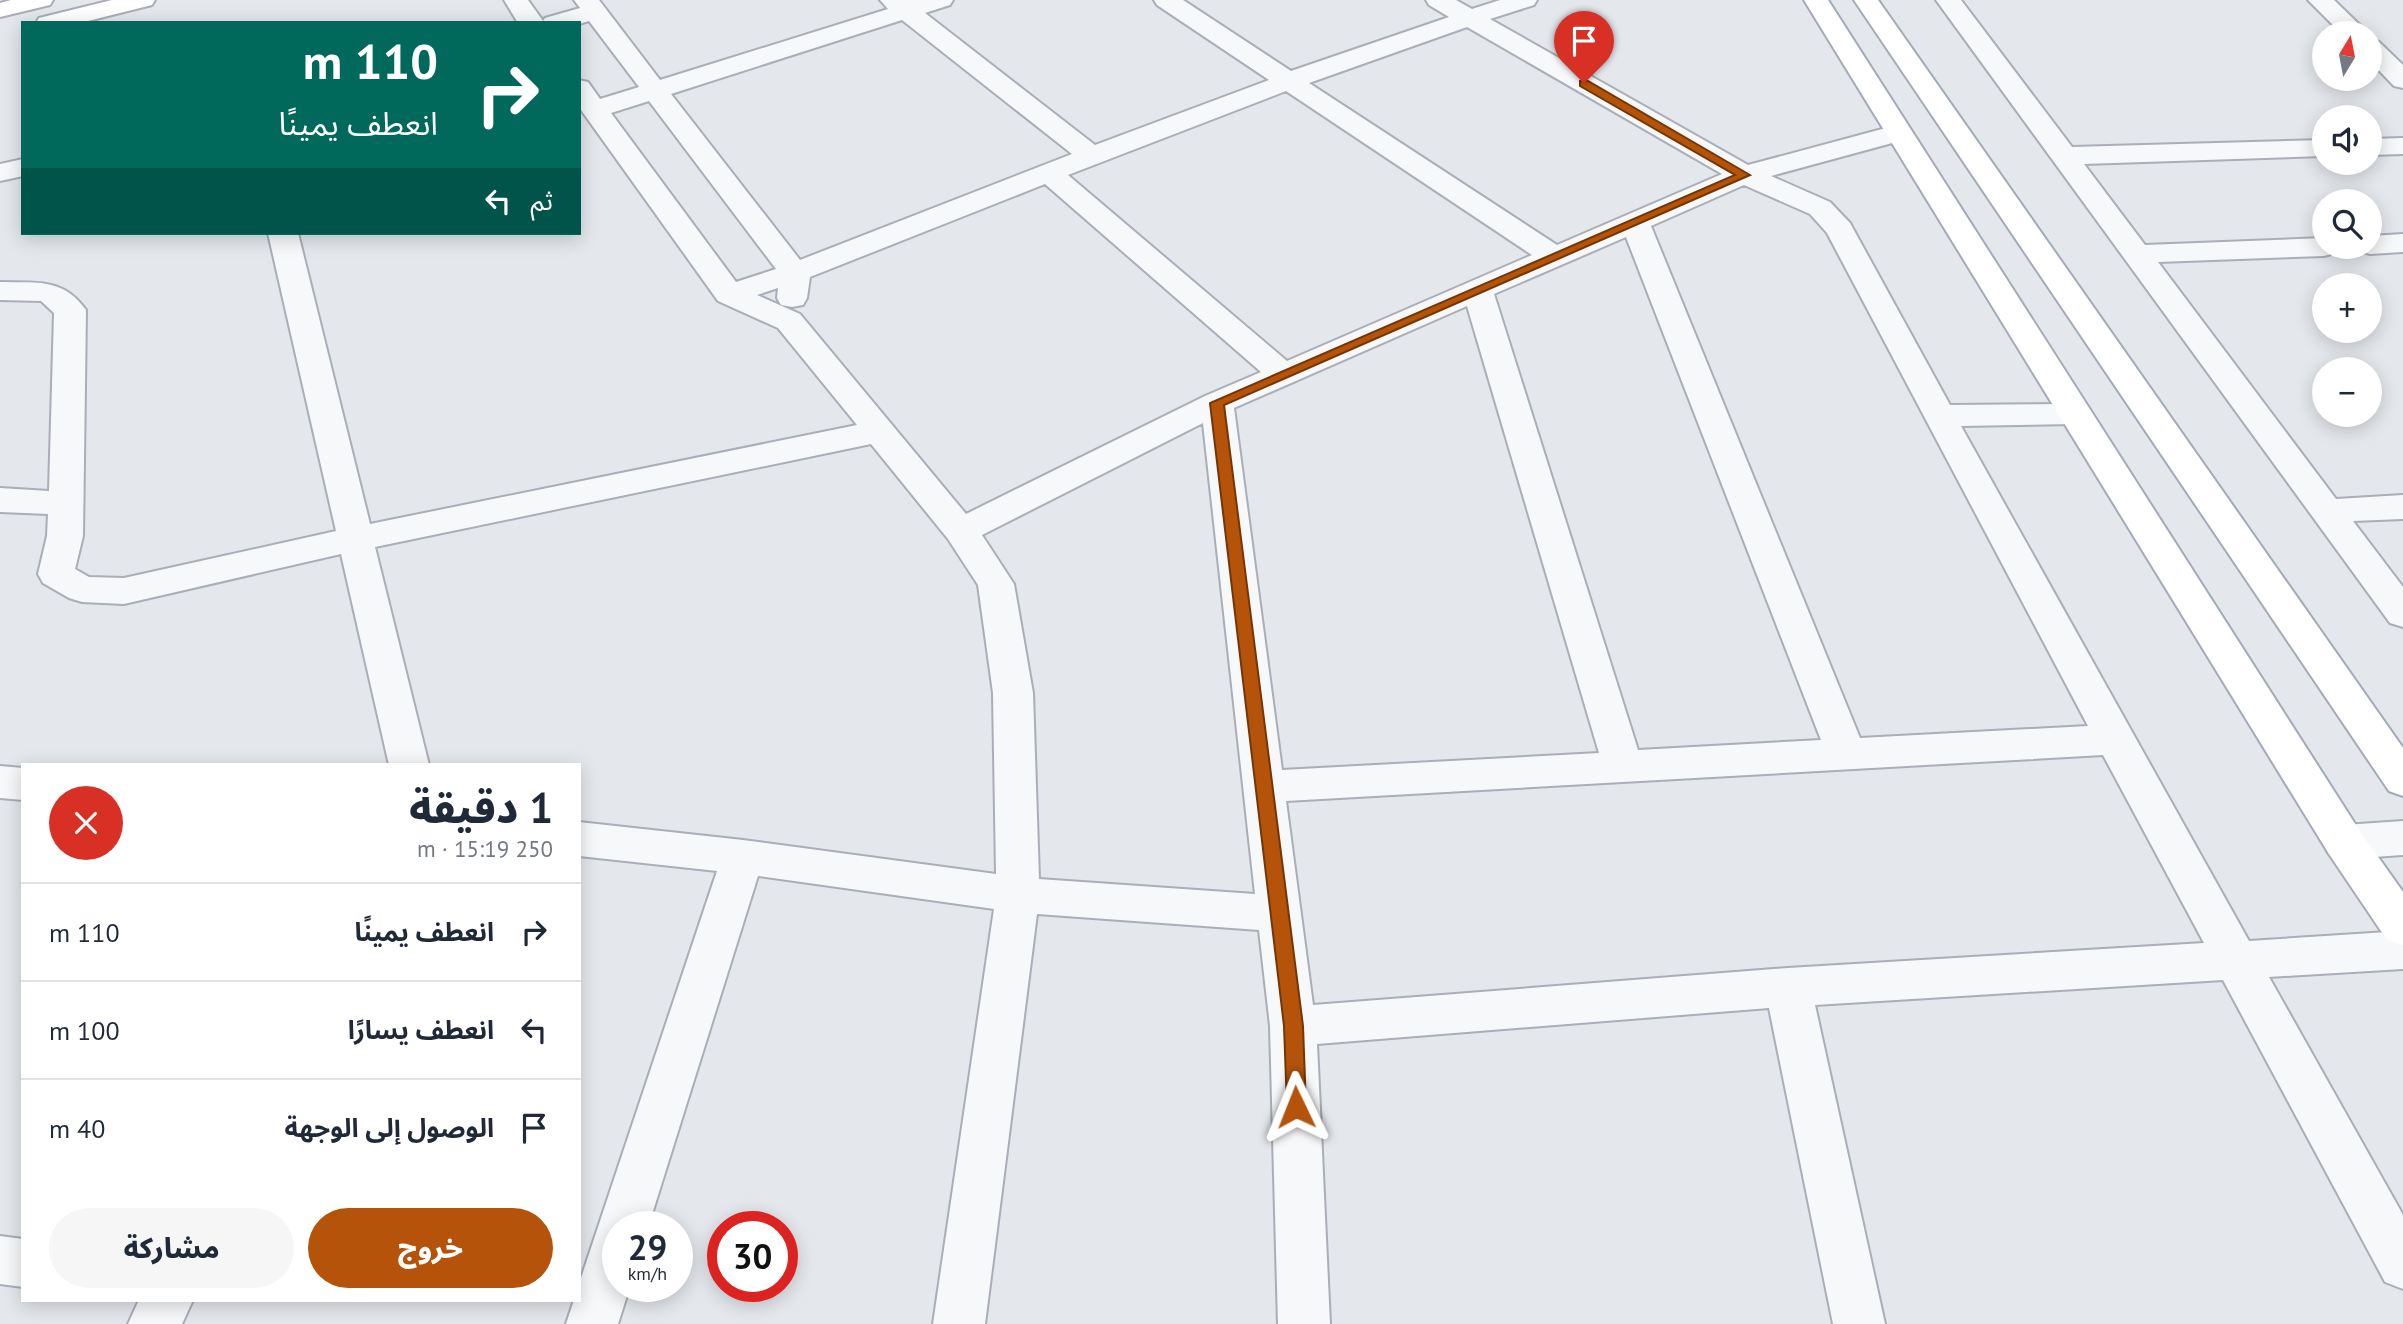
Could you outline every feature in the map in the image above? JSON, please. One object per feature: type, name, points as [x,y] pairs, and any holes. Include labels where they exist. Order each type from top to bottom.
[{"type":"main road","points":[[0,10],[41,0]]},
{"type":"main road","points":[[56,21],[143,0]]},
{"type":"main road","points":[[1816,0],[2344,842],[2403,928]]},
{"type":"main road","points":[[1866,0],[2403,780]]},
{"type":"main road","points":[[0,34],[21,29]]},
{"type":"street","points":[[516,0],[530,21]]},
{"type":"street","points":[[942,0],[899,5],[653,90],[587,99],[729,294],[789,321],[961,531],[996,584],[1013,693],[1018,895],[959,1324]]},
{"type":"street","points":[[1166,0],[1555,257]]},
{"type":"street","points":[[1438,0],[1744,175],[1820,208],[1840,229],[1939,416],[2403,1265]]},
{"type":"street","points":[[729,294],[795,274],[1092,156],[1290,82],[1525,0]]},
{"type":"street","points":[[1948,0],[2403,614]]},
{"type":"street","points":[[2320,0],[2342,21]]},
{"type":"street","points":[[899,5],[1092,156]]},
{"type":"street","points":[[558,21],[590,6],[795,274],[789,321]]},
{"type":"street","points":[[2382,59],[2403,79]]},
{"type":"street","points":[[961,531],[1217,403],[1744,175],[1897,133]]},
{"type":"street","points":[[2382,147],[2403,146]]},
{"type":"street","points":[[2063,156],[2312,149]]},
{"type":"street","points":[[0,173],[21,168]]},
{"type":"street","points":[[1049,173],[1284,375]]},
{"type":"street","points":[[1635,223],[1847,755]]},
{"type":"street","points":[[283,235],[409,763]]},
{"type":"street","points":[[2382,244],[2403,243]]},
{"type":"street","points":[[2137,254],[2312,247]]},
{"type":"street","points":[[0,291],[49,292],[71,310],[65,536],[56,574],[82,589],[124,591],[355,539],[881,432]]},
{"type":"street","points":[[1478,291],[1623,766]]},
{"type":"street","points":[[1217,403],[1293,1026],[1304,1324]]},
{"type":"street","points":[[1939,416],[2074,414]]},
{"type":"street","points":[[0,500],[66,503]]},
{"type":"street","points":[[2326,510],[2403,507]]},
{"type":"street","points":[[1263,787],[2116,739]]},
{"type":"street","points":[[0,782],[21,784]]},
{"type":"street","points":[[2344,842],[2403,838]]},
{"type":"street","points":[[581,839],[743,857],[1018,895],[1278,913]]},
{"type":"street","points":[[629,1211],[743,857]]},
{"type":"street","points":[[1293,1026],[1787,987],[2403,950]]},
{"type":"street","points":[[1787,987],[1859,1324]]},
{"type":"street","points":[[0,1260],[21,1263]]},
{"type":"street","points":[[592,1324],[602,1293]]},
{"type":"street","points":[[154,1324],[166,1302]]},
{"type":"route","points":[[1296,1107],[1293,1026],[1217,403],[1744,175],[1584,83]]}]
